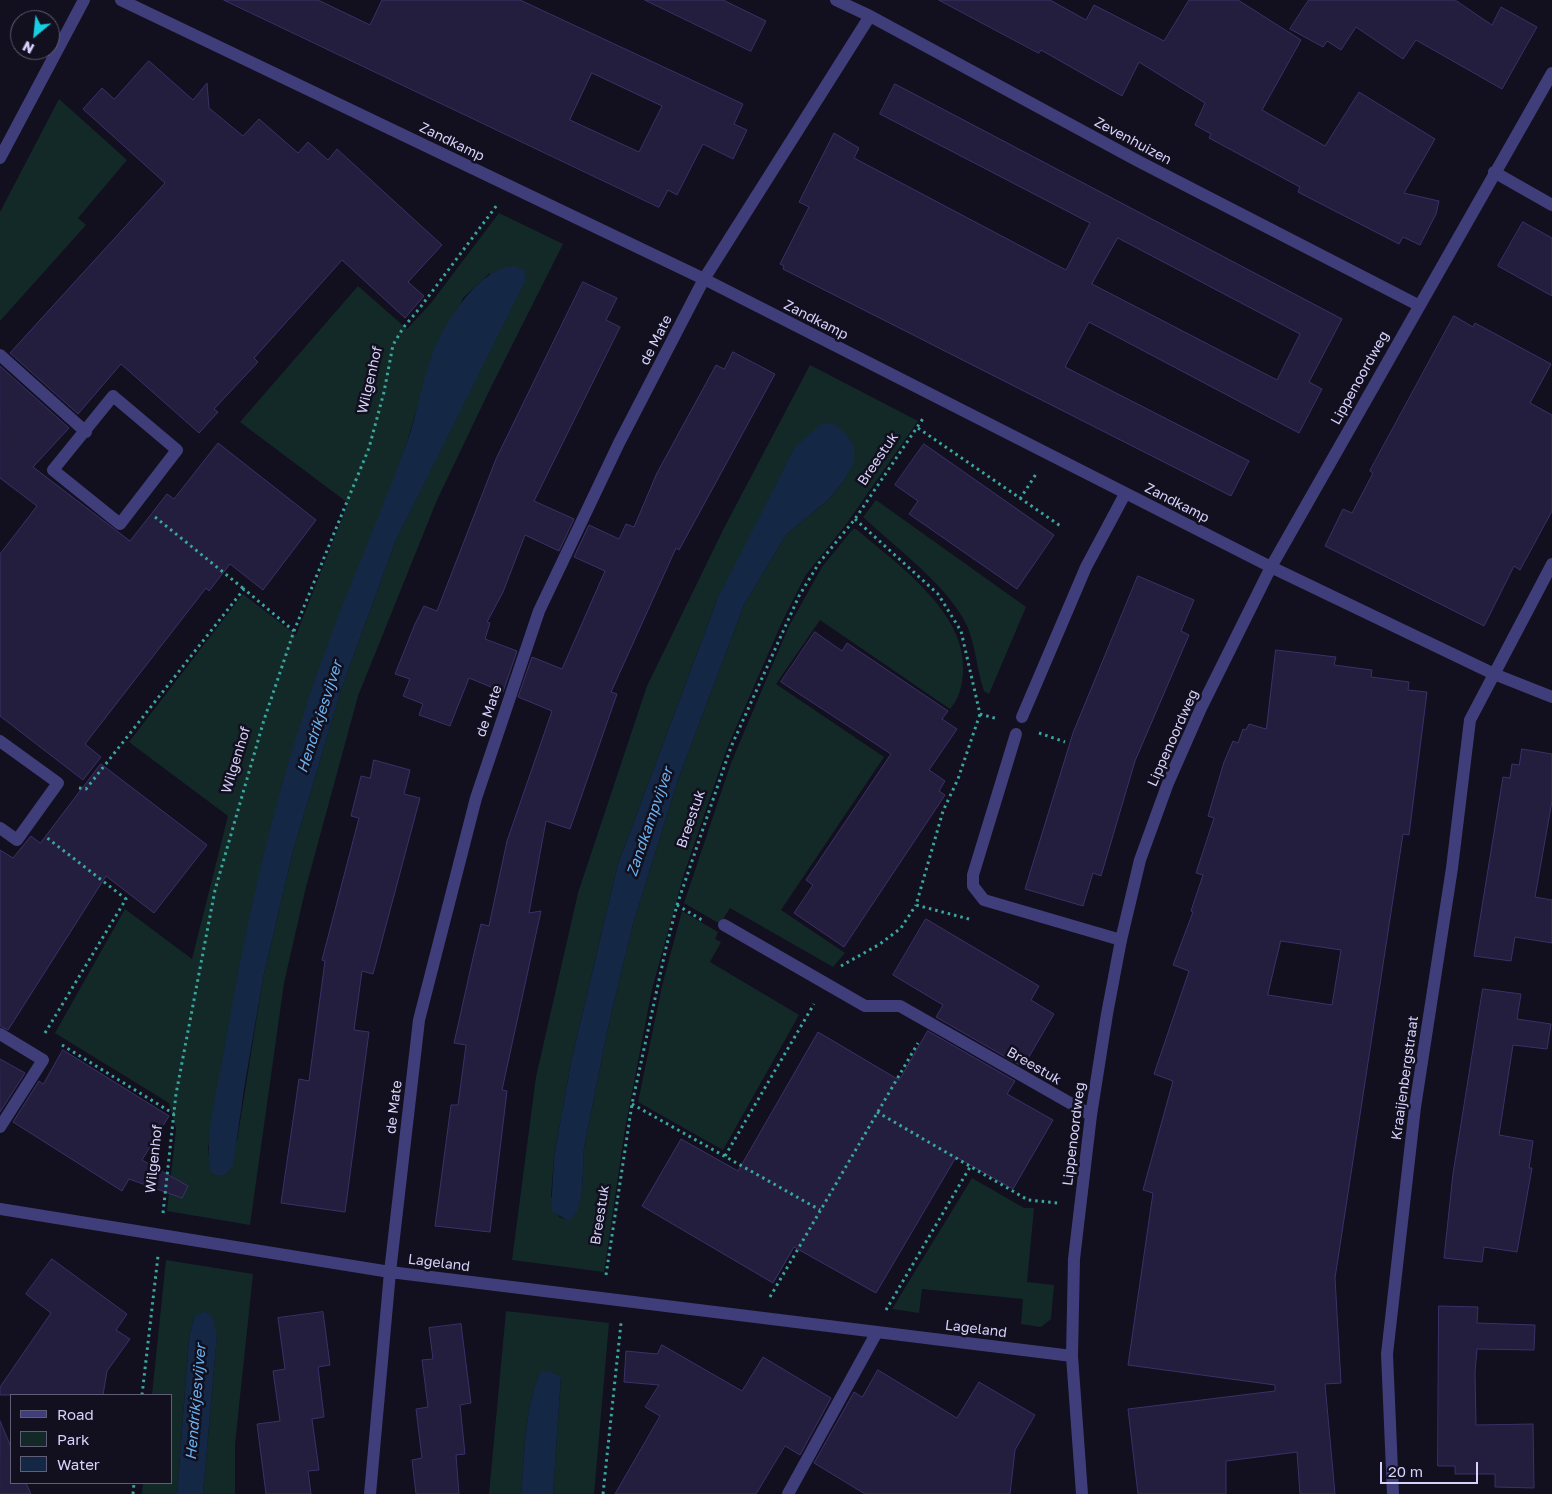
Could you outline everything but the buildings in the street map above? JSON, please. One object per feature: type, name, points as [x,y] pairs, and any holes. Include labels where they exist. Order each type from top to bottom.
[{"type":"street","points":[[0,158],[84,0]]},
{"type":"street","name":"Zandkamp","points":[[121,0],[704,279],[936,399],[1271,567],[1494,674],[1552,697]]},
{"type":"street","name":"Zevenhuizen","points":[[836,0],[870,16],[1138,161],[1418,305]]},
{"type":"street","name":"de Mate","points":[[370,1494],[390,1272],[420,1020],[476,798],[539,611],[619,443],[704,279],[870,16]]},
{"type":"street","name":"Lippenoordweg","points":[[1082,1494],[1072,1356],[1074,1259],[1091,1115],[1121,940],[1140,860],[1168,783],[1201,708],[1271,567],[1418,305],[1552,73]]},
{"type":"street","points":[[1494,172],[1552,204]]},
{"type":"street","points":[[0,355],[86,432]]},
{"type":"street","points":[[113,396],[177,450],[120,524],[53,470],[86,432],[113,396]]},
{"type":"street","points":[[1022,717],[1086,567],[1125,494]]},
{"type":"street","points":[[1494,674],[1552,564]]},
{"type":"street","name":"Kraaijenbergstraat","points":[[1393,1494],[1387,1354],[1415,1106],[1452,868],[1470,720],[1494,674]]},
{"type":"street","points":[[1016,734],[973,874],[973,886],[984,900],[1121,940]]},
{"type":"street","points":[[0,741],[58,783],[17,840],[0,828]]},
{"type":"street","name":"Breestuk","points":[[724,925],[865,1006],[900,1006],[1091,1115]]},
{"type":"street","points":[[0,1034],[43,1060],[0,1127]]},
{"type":"street","name":"Lageland","points":[[0,1209],[390,1272],[1072,1356]]},
{"type":"street","points":[[788,1494],[880,1332]]},
{"type":"path","name":"Wilgenhof","points":[[142,1394],[174,1114],[214,890],[245,781],[294,631],[369,448],[384,392],[393,345],[403,328],[420,310],[511,187]]},
{"type":"path","name":"Breestuk","points":[[602,1298],[632,1104],[653,1005],[677,905],[732,747],[799,596],[819,563],[855,519],[936,399]]},
{"type":"path","points":[[918,428],[1062,527]]},
{"type":"path","points":[[1020,499],[1046,454]]},
{"type":"path","points":[[136,502],[294,631]]},
{"type":"path","points":[[855,519],[938,594],[961,631],[980,714],[1004,721]]},
{"type":"path","points":[[58,783],[86,789],[244,589]]},
{"type":"path","points":[[1038,732],[1064,742]]},
{"type":"path","points":[[29,823],[126,899],[44,1032],[53,1040],[174,1114]]},
{"type":"path","points":[[724,1156],[826,983],[840,968],[880,944],[901,928],[916,905]]},
{"type":"path","points":[[768,1318],[771,1295],[930,1023]]},
{"type":"path","points":[[43,1060],[53,1040]]},
{"type":"path","points":[[632,1104],[820,1210]]},
{"type":"path","points":[[877,1112],[1028,1200],[1080,1205]]},
{"type":"path","points":[[880,1332],[884,1315],[970,1167]]},
{"type":"path","points":[[603,1494],[624,1301]]},
{"type":"green space","points":[[59,99],[127,160],[78,218],[86,225],[0,321],[0,212]]},
{"type":"green space","points":[[499,213],[563,244],[437,500],[358,696],[306,887],[284,983],[250,1225],[167,1211],[176,1129],[169,1103],[55,1033],[125,909],[192,959],[228,816],[129,742],[243,594],[296,635],[348,503],[240,422],[358,286],[407,329],[431,303]],"holes":[[[490,273],[452,425],[396,540],[342,687],[293,851],[263,978],[237,1141],[210,1165],[208,1148],[229,1025],[416,412],[463,298]]]},
{"type":"green space","points":[[810,365],[918,421],[847,523],[805,576],[782,622],[727,748],[684,874],[652,989],[625,1129],[604,1272],[512,1260],[536,1077],[578,893],[647,686],[724,528]],"holes":[[[853,463],[843,482],[829,499],[786,535],[744,605],[679,777],[633,924],[609,1023],[584,1148],[582,1192],[569,1220],[559,1217],[551,1196],[554,1158],[571,1062],[618,864],[717,600]]]},
{"type":"green space","points":[[876,500],[1026,607],[989,694],[984,691],[971,636],[960,613],[936,583],[863,517]]},
{"type":"green space","points":[[853,529],[856,529],[909,574],[942,610],[954,630],[962,651],[963,673],[960,692],[950,709],[820,620],[776,684],[884,757],[781,910],[845,953],[833,967],[730,908],[720,924],[684,903],[731,763],[789,626],[822,567]]},
{"type":"green space","points":[[682,911],[718,932],[715,939],[721,942],[710,962],[799,1015],[723,1150],[638,1102],[662,986]]},
{"type":"green space","points":[[972,1178],[1024,1208],[1034,1208],[1027,1282],[1054,1285],[1051,1319],[1041,1327],[1021,1324],[1023,1299],[922,1289],[919,1313],[892,1309]]},
{"type":"green space","points":[[166,1260],[253,1274],[235,1444],[235,1494],[203,1494],[217,1335],[194,1317],[189,1339],[177,1494],[142,1494],[143,1484],[172,1484],[172,1394],[152,1394]]},
{"type":"green space","points":[[506,1311],[609,1323],[594,1494],[553,1494],[561,1378],[551,1372],[541,1372],[535,1386],[528,1416],[521,1494],[489,1494]]},
{"type":"water","name":"Hendrikjesvijver","points":[[514,266],[525,270],[525,281],[396,540],[342,687],[293,851],[263,978],[233,1166],[224,1175],[216,1175],[211,1172],[209,1159],[210,1127],[240,962],[268,838],[290,756],[314,681],[406,445],[430,360],[442,333],[455,311],[472,290],[492,274],[503,268]]},
{"type":"water","name":"Zandkampvijver","points":[[821,424],[834,424],[846,434],[854,447],[854,463],[843,482],[829,499],[786,535],[744,605],[679,777],[633,924],[609,1023],[584,1148],[582,1192],[577,1212],[569,1221],[551,1211],[554,1158],[571,1062],[618,864],[717,600],[795,447]]},
{"type":"water","name":"Hendrikjesvijver","points":[[204,1311],[212,1316],[217,1335],[203,1494],[177,1494],[189,1339],[194,1317]]},
{"type":"water","points":[[541,1371],[551,1372],[561,1377],[553,1494],[521,1494],[528,1416],[535,1385]]}]
